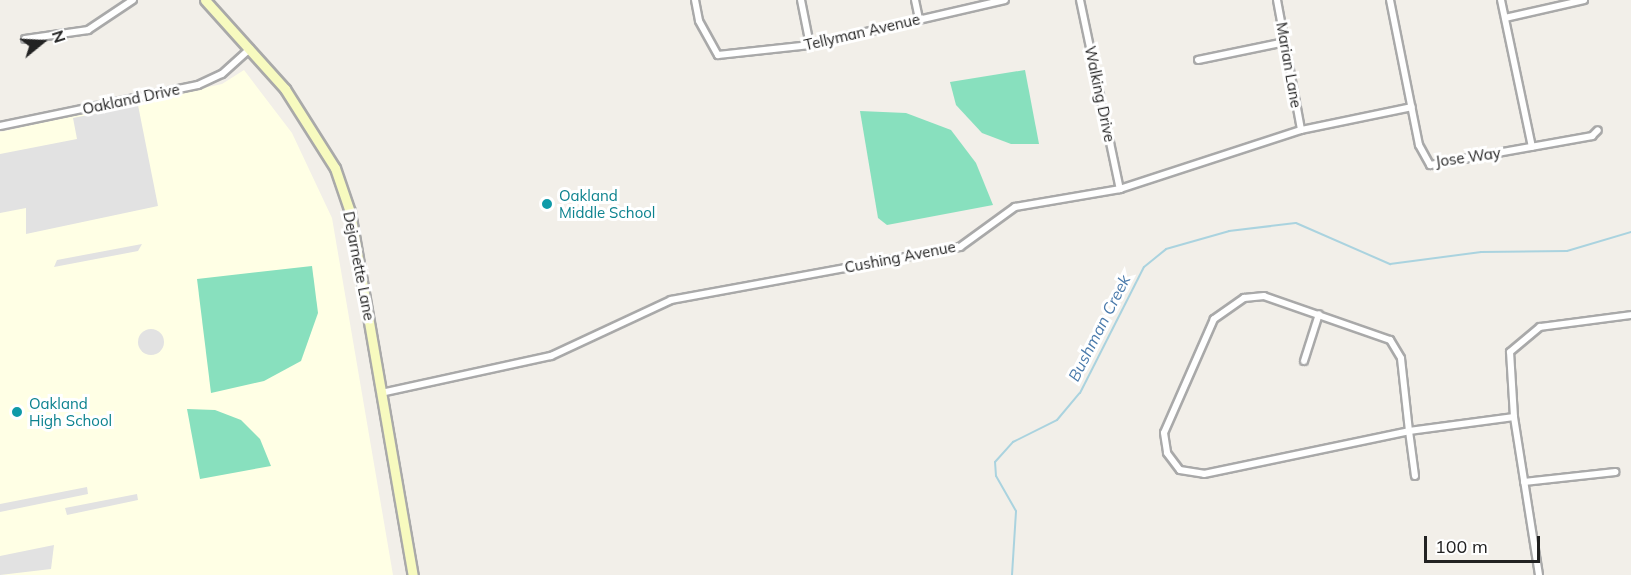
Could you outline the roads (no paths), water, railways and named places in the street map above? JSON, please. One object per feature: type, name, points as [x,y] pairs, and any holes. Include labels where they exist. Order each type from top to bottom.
[{"type":"main road","name":"Dejarnette Lane","points":[[205,0],[250,48],[314,128],[334,168],[350,212],[412,575]]},
{"type":"street","points":[[25,39],[88,30],[133,0]]},
{"type":"street","name":"Tellyman Avenue","points":[[695,0],[699,21],[718,55],[810,45],[1005,0]]},
{"type":"street","points":[[801,0],[810,45]]},
{"type":"street","points":[[915,0],[919,19]]},
{"type":"street","name":"Walking Drive","points":[[1080,0],[1120,189]]},
{"type":"street","name":"Marian Lane","points":[[1277,0],[1301,130]]},
{"type":"street","name":"Jose Way","points":[[1390,0],[1419,145],[1430,165],[1592,136],[1598,130]]},
{"type":"street","points":[[1501,0],[1532,147]]},
{"type":"street","points":[[1505,18],[1584,0]]},
{"type":"street","points":[[1198,60],[1285,42]]},
{"type":"street","name":"Oakland Drive","points":[[0,126],[198,85],[222,74],[250,48]]},
{"type":"street","name":"Cushing Avenue","points":[[381,393],[551,356],[671,300],[960,247],[1015,207],[1120,189],[1301,130],[1412,107]]},
{"type":"street","points":[[1415,476],[1409,430],[1397,349],[1380,334],[1255,296],[1233,303],[1214,319],[1164,433],[1172,463],[1204,474],[1409,430],[1514,417]]},
{"type":"street","points":[[1304,361],[1319,314]]},
{"type":"street","points":[[1539,575],[1509,380],[1510,352],[1517,342],[1540,327],[1631,315]]},
{"type":"street","points":[[1524,482],[1615,472]]},
{"type":"waterway","name":"Bushman Creek","points":[[1012,575],[1016,511],[996,476],[995,462],[1013,442],[1057,420],[1080,393],[1144,267],[1166,249],[1229,231],[1296,223],[1390,264],[1481,252],[1567,251],[1631,232]]},
{"type":"place","name":"Oakland Middle School","points":[[547,204]]},
{"type":"place","name":"Oakland High School","points":[[17,412]]}]
